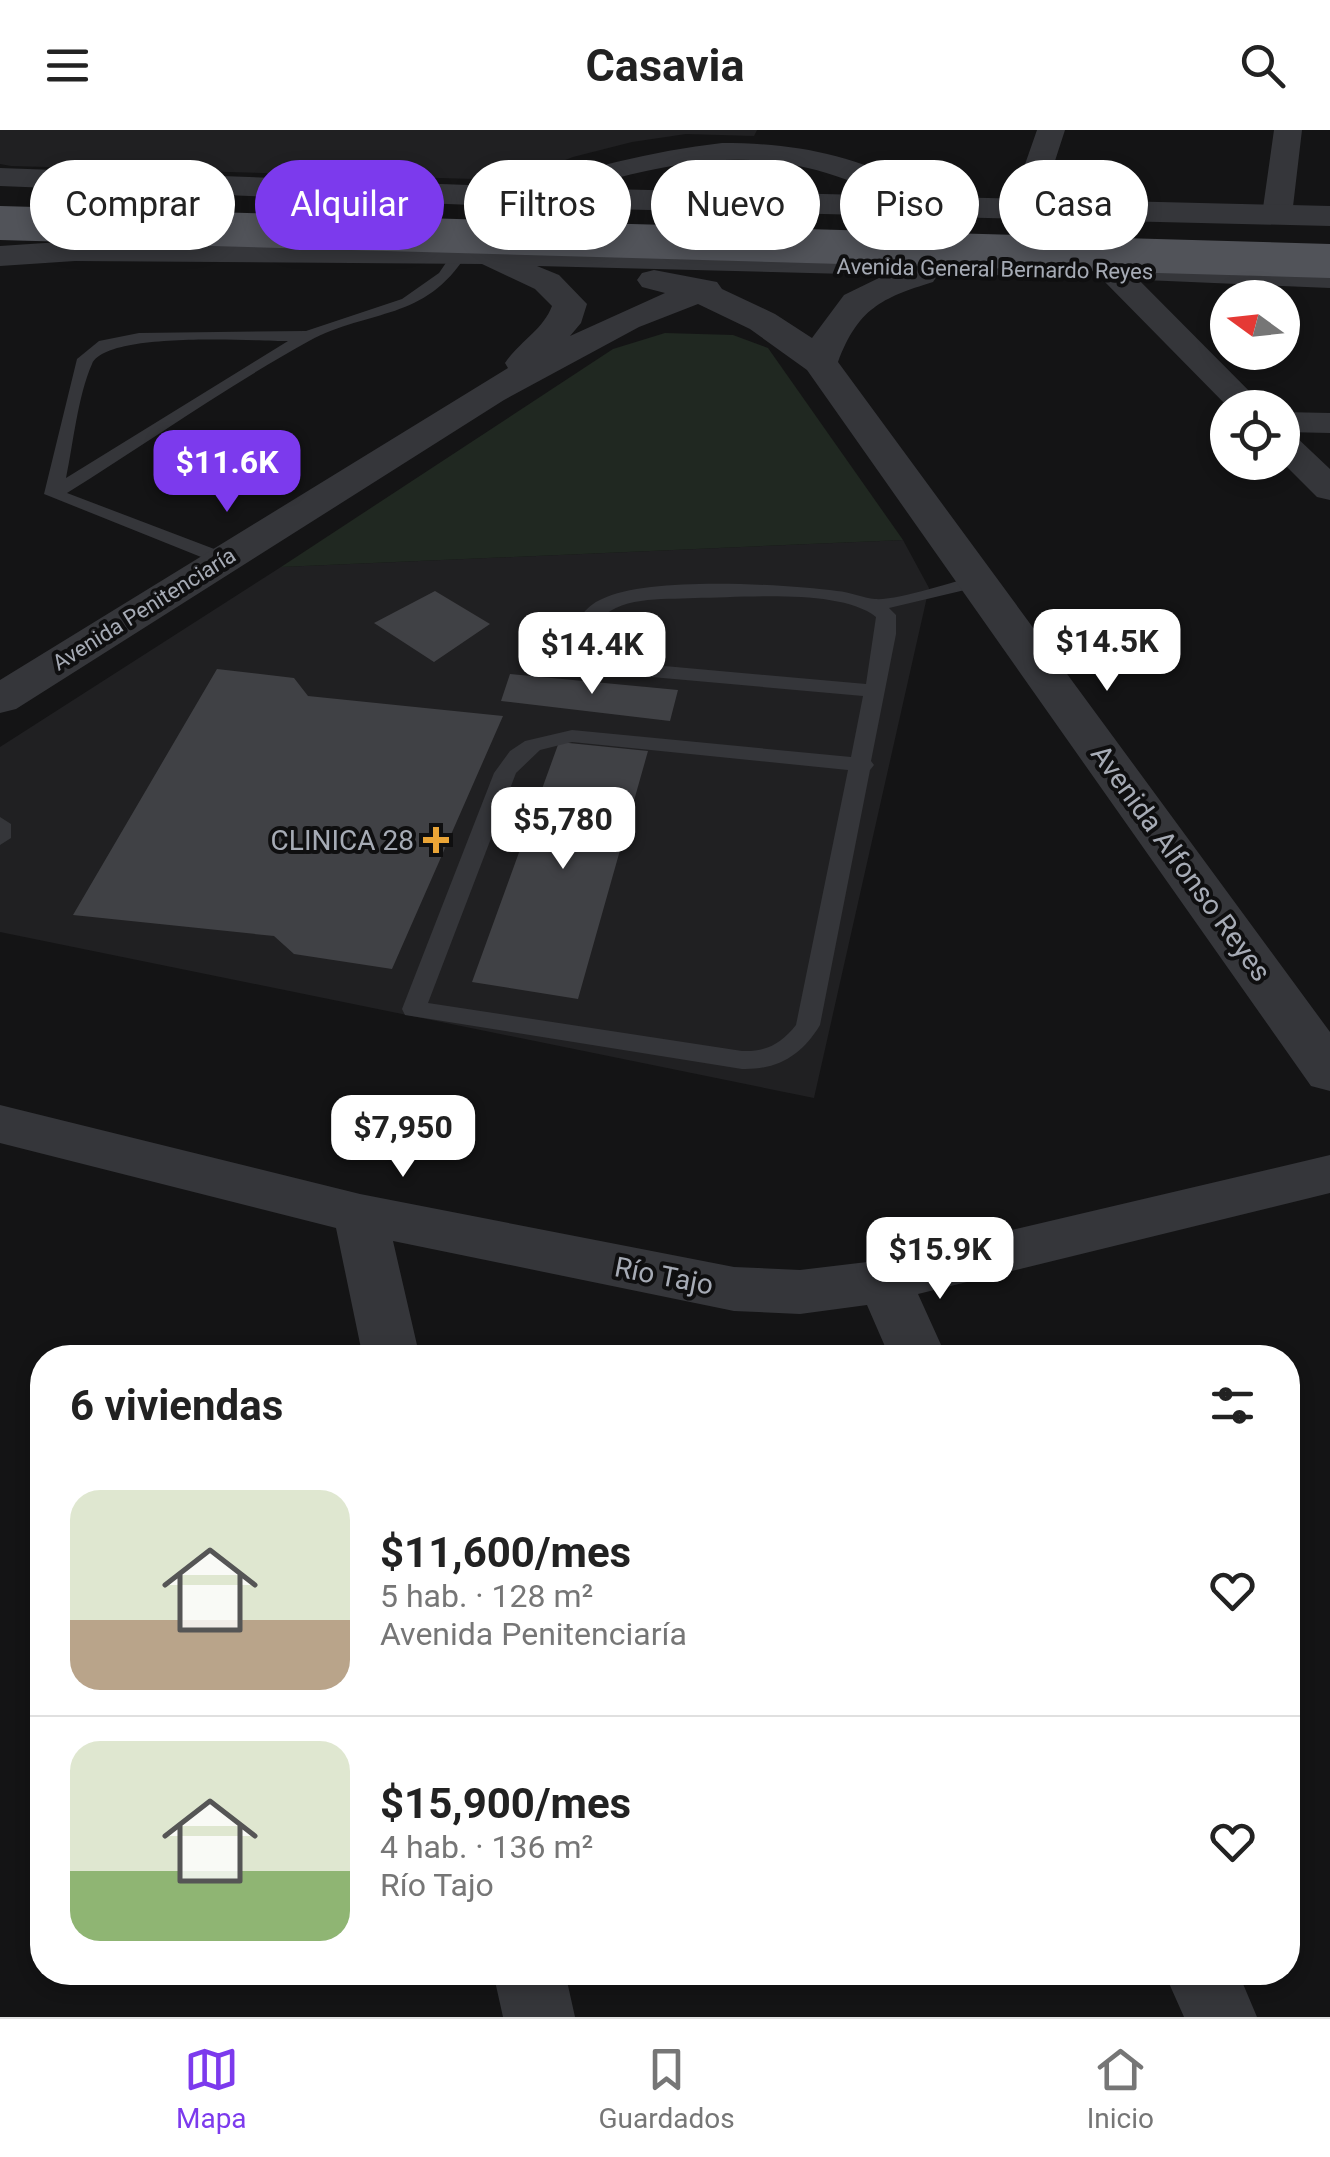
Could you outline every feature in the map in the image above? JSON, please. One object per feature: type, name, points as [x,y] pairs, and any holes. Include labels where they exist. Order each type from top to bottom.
[{"type":"main road","name":"Avenida General Bernardo Reyes","points":[[0,202],[1330,234]]},
{"type":"main road","name":"Avenida General Bernardo Reyes","points":[[0,223],[1330,261]]},
{"type":"street","points":[[1042,160],[1052,130]]},
{"type":"street","points":[[1276,215],[1288,130]]},
{"type":"street","points":[[631,165],[800,142],[840,162]]},
{"type":"street","points":[[0,178],[30,179]]},
{"type":"street","points":[[235,187],[464,195]]},
{"type":"street","points":[[631,199],[840,204]]},
{"type":"street","points":[[1148,211],[1330,216]]},
{"type":"street","name":"Avenida General Bernardo Reyes","points":[[0,256],[74,251],[480,254],[1330,278]]},
{"type":"street","name":"Avenida Alfonso Reyes","points":[[480,254],[698,290],[739,306],[807,352],[979,581],[1330,1072]]},
{"type":"street","name":"Avenida Penitenciaría","points":[[480,254],[547,282],[570,304],[556,332],[491,392]]},
{"type":"street","name":"Avenida Penitenciaría","points":[[0,699],[491,392],[596,337],[698,290],[845,265]]},
{"type":"street","points":[[596,337],[645,328],[693,326],[807,352],[854,302],[894,282],[953,267]]},
{"type":"street","points":[[1113,272],[1230,390]]},
{"type":"street","points":[[1300,422],[1330,423]]},
{"type":"street","points":[[1300,460],[1330,489]]},
{"type":"street","name":"Río Tajo","points":[[0,1124],[360,1214],[734,1290],[800,1292],[884,1281],[1330,1174]]},
{"type":"street","points":[[360,1214],[389,1345]]},
{"type":"street","points":[[884,1281],[912,1345]]},
{"type":"street","points":[[532,1985],[539,2017]]},
{"type":"street","points":[[1206,1985],[1221,2017]]},
{"type":"lane","points":[[53,494],[307,336],[408,302],[480,254]]},
{"type":"lane","points":[[53,494],[84,359],[105,344],[139,338],[307,336]]},
{"type":"lane","points":[[53,494],[223,560]]},
{"type":"lane","points":[[874,690],[618,668],[590,656],[582,645],[583,630],[598,608],[632,596],[825,594],[875,605],[979,581]]},
{"type":"lane","points":[[862,764],[572,736],[532,744],[516,754],[505,773],[414,1009],[742,1060],[775,1057],[801,1038],[808,1025],[862,764],[887,624],[886,615],[875,605]]},
{"type":"lane","points":[[0,824],[0,838]]},
{"type":"shaded area","points":[[0,130],[757,130],[754,136],[686,134],[632,142],[565,160],[464,160],[464,179],[444,178],[444,160],[255,160],[255,173],[235,172],[235,160],[30,160],[30,167],[0,164]]},
{"type":"shaded area","points":[[665,333],[733,335],[768,348],[903,540],[281,567],[613,349]]},
{"type":"shaded area","name":"CLINICA 28","points":[[903,540],[929,588],[814,1098],[0,932],[0,747],[281,567]]},
{"type":"building","points":[[435,591],[490,624],[434,662],[374,623]]},
{"type":"building","points":[[217,669],[294,678],[308,696],[503,716],[392,969],[294,954],[274,936],[73,915]]},
{"type":"building","points":[[510,674],[678,690],[670,721],[501,701]]},
{"type":"building","points":[[559,742],[648,751],[578,999],[472,982]]},
{"type":"place","name":"CLINICA 28","points":[[436,840]]}]
